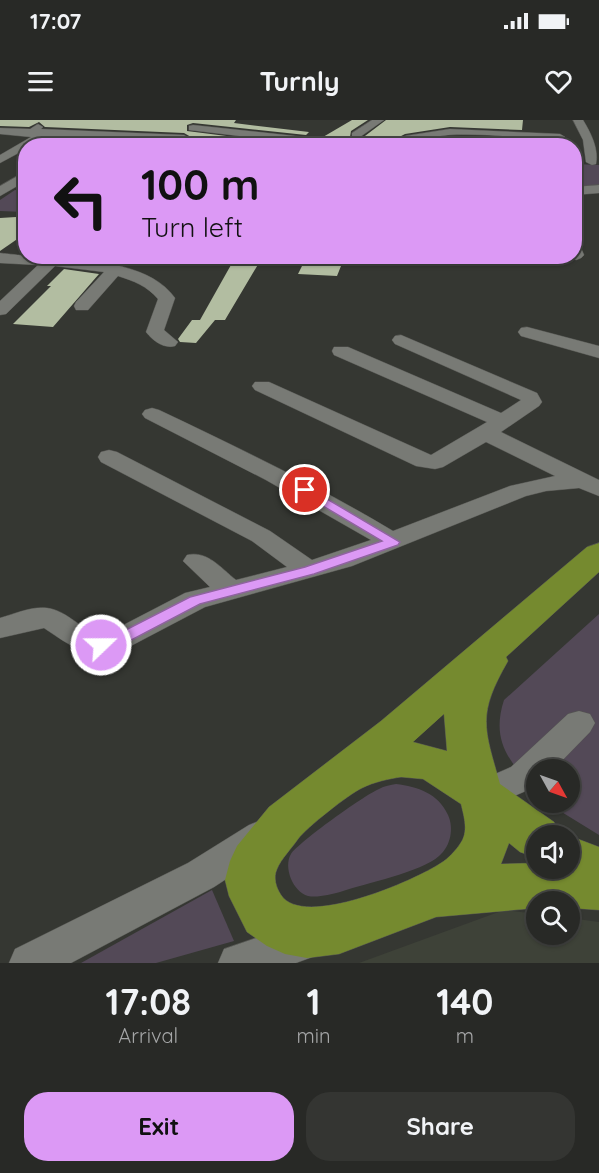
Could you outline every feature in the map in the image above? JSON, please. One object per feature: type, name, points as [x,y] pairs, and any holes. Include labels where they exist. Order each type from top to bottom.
[{"type":"main road","points":[[599,554],[344,776],[285,821],[254,861],[250,880],[254,896],[265,915],[285,929],[307,933],[339,929],[428,897],[485,888],[530,885],[599,887]]},
{"type":"main road","points":[[428,897],[460,878],[482,854],[489,829],[482,795],[463,733],[465,708],[476,681],[518,624]]},
{"type":"main road","points":[[344,776],[378,763],[401,759],[439,764],[457,774],[526,829]]},
{"type":"main road","points":[[580,861],[599,869]]},
{"type":"street","points":[[3,128],[23,120]]},
{"type":"street","points":[[36,131],[51,120]]},
{"type":"street","points":[[183,138],[203,120]]},
{"type":"street","points":[[443,120],[443,129],[446,132]]},
{"type":"street","points":[[578,120],[594,136],[593,158]]},
{"type":"street","points":[[231,130],[247,122],[346,138]]},
{"type":"street","points":[[81,138],[100,124]]},
{"type":"street","points":[[3,128],[133,138]]},
{"type":"street","points":[[193,128],[333,138]]},
{"type":"street","points":[[36,131],[36,138]]},
{"type":"street","points":[[363,138],[380,131]]},
{"type":"street","points":[[363,138],[380,131]]},
{"type":"street","points":[[415,138],[446,132],[560,137]]},
{"type":"street","points":[[418,137],[594,136]]},
{"type":"street","points":[[0,160],[18,149]]},
{"type":"street","points":[[2,191],[18,184]]},
{"type":"street","points":[[582,190],[599,189]]},
{"type":"street","points":[[0,258],[18,258]]},
{"type":"street","points":[[0,310],[49,264]]},
{"type":"street","points":[[82,264],[115,270],[160,289],[167,298],[155,332],[170,342]]},
{"type":"street","points":[[82,306],[115,270]]},
{"type":"street","points":[[527,332],[599,352]]},
{"type":"street","points":[[262,386],[424,460],[435,462],[532,402],[530,397],[401,340]]},
{"type":"street","points":[[341,351],[495,427],[591,485]]},
{"type":"street","points":[[152,414],[270,471],[340,509],[393,542]]},
{"type":"street","points":[[109,457],[261,536],[309,570]]},
{"type":"street","points":[[0,628],[47,618],[88,643],[101,645],[115,642],[195,600],[309,570],[393,542],[518,491],[545,484],[591,485]]},
{"type":"street","points":[[196,561],[231,590]]},
{"type":"street","points":[[482,795],[524,777],[579,723]]},
{"type":"street","points":[[29,963],[201,875],[285,821]]},
{"type":"street","points":[[238,963],[339,929]]},
{"type":"shaded area","points":[[582,164],[599,165],[599,185],[582,187]]},
{"type":"shaded area","points":[[18,190],[18,212],[0,211],[0,200]]},
{"type":"shaded area","points":[[599,614],[599,835],[563,813],[580,813],[580,759],[526,759],[526,778],[510,760],[501,739],[500,714],[504,700]]},
{"type":"shaded area","points":[[396,784],[426,792],[444,807],[450,820],[451,831],[449,842],[443,852],[431,862],[420,867],[340,892],[324,896],[308,896],[298,890],[291,878],[288,865],[291,854],[296,848],[360,800],[381,788]]},
{"type":"shaded area","points":[[212,890],[234,941],[156,963],[81,963]]},
{"type":"shaded area","points":[[504,910],[526,913],[526,945],[580,945],[580,919],[599,922],[599,963],[359,963]]},
{"type":"building","points":[[0,120],[236,120],[234,123],[309,132],[306,135],[193,123],[187,125],[187,131],[243,138],[190,138],[184,133],[45,127],[39,122],[29,127],[0,126]]},
{"type":"building","points":[[352,120],[368,120],[351,131],[351,138],[323,137]]},
{"type":"building","points":[[386,120],[523,120],[522,130],[450,127],[405,134],[397,138],[362,138]]},
{"type":"building","points":[[18,217],[18,239],[0,251],[0,218]]},
{"type":"building","points":[[232,264],[258,264],[225,320],[215,320],[196,343],[180,342],[178,339],[192,320],[200,320]]},
{"type":"building","points":[[303,264],[342,264],[337,276],[298,274]]},
{"type":"building","points":[[64,269],[99,274],[53,327],[13,324],[51,286],[47,286]]},
{"type":"route","points":[[101,645],[115,642],[195,600],[309,570],[393,542],[305,490]]}]
